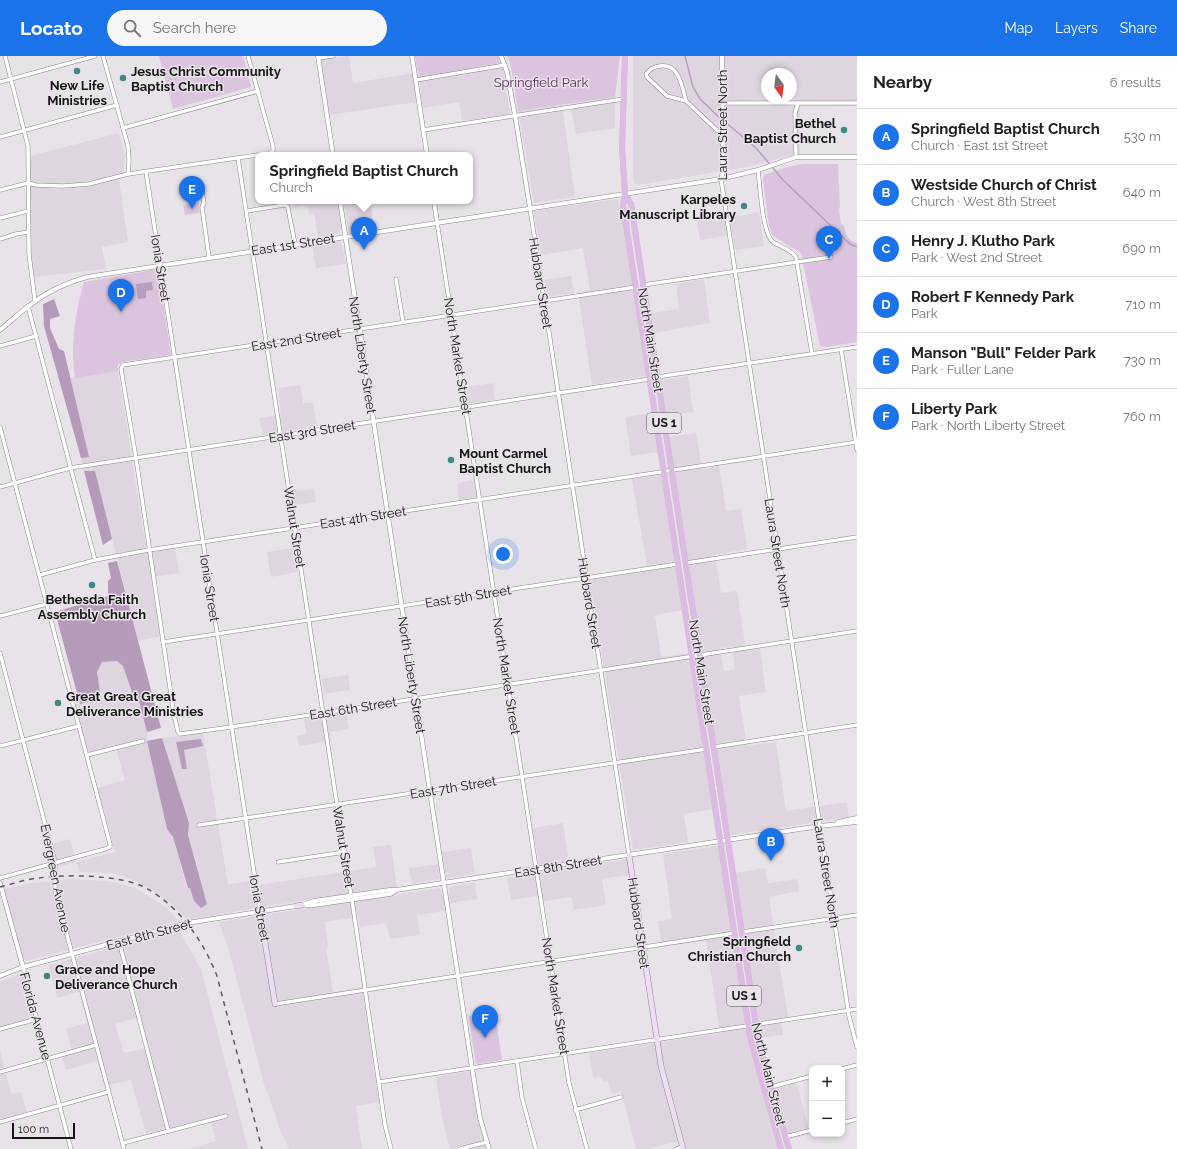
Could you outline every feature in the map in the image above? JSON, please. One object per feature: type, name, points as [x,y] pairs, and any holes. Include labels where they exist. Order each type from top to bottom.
[{"type":"main road","name":"North Main Street","points":[[625,56],[622,148],[625,193],[623,205],[749,1026],[754,1055],[781,1149]]},
{"type":"main road","name":"North Main Street","points":[[625,193],[631,204],[760,1048],[789,1149]]},
{"type":"main road","name":"Hubbard Street","points":[[629,854],[662,1072],[683,1148]]},
{"type":"main road","name":"East 8th Street","points":[[567,864],[575,863]]},
{"type":"main road","name":"Ionia Street","points":[[260,911],[275,1004]]},
{"type":"street","points":[[5,56],[28,146],[28,232],[30,268],[35,301]]},
{"type":"street","points":[[0,82],[95,56]]},
{"type":"street","points":[[103,56],[128,146],[128,174]]},
{"type":"street","points":[[248,56],[273,146],[272,152]]},
{"type":"street","points":[[332,56],[318,57],[333,152]]},
{"type":"street","points":[[412,56],[427,152]]},
{"type":"street","name":"Hubbard Street","points":[[501,56],[505,65],[515,116],[530,208],[629,854]]},
{"type":"street","name":"Laura Street North","points":[[722,56],[723,172],[721,178],[848,1011],[857,1047]]},
{"type":"street","points":[[416,80],[505,65]]},
{"type":"street","points":[[686,101],[677,72],[664,65],[654,67],[646,74],[647,77],[667,96],[686,101],[722,135]]},
{"type":"street","points":[[123,128],[258,91]]},
{"type":"street","points":[[424,130],[623,99]]},
{"type":"street","points":[[722,103],[857,103]]},
{"type":"street","points":[[798,103],[795,114],[796,157],[857,157]]},
{"type":"street","points":[[0,137],[117,105]]},
{"type":"street","points":[[0,190],[28,183],[63,186],[89,184],[128,174],[255,156]]},
{"type":"street","name":"East 1st Street","points":[[0,330],[35,301],[60,287],[86,277],[160,264],[721,178],[758,170],[796,157]]},
{"type":"street","name":"Walnut Street","points":[[238,158],[310,620],[386,1125],[391,1149]]},
{"type":"street","points":[[758,170],[768,236],[773,241],[794,254],[798,262],[812,354]]},
{"type":"street","name":"Ionia Street","points":[[146,172],[260,911]]},
{"type":"street","points":[[202,191],[204,202],[202,207],[209,257]]},
{"type":"street","name":"North Liberty Street","points":[[340,204],[472,1068],[480,1118],[489,1149]]},
{"type":"street","name":"North Market Street","points":[[434,204],[569,1083],[575,1110],[587,1149]]},
{"type":"street","points":[[246,211],[284,205],[287,206],[295,244]]},
{"type":"street","points":[[0,218],[28,211]]},
{"type":"street","points":[[0,239],[28,232]]},
{"type":"street","points":[[643,285],[831,257]]},
{"type":"street","points":[[396,279],[403,322]]},
{"type":"street","name":"East 2nd Street","points":[[136,458],[121,369],[123,365],[636,286]]},
{"type":"street","points":[[28,306],[95,560]]},
{"type":"street","points":[[0,346],[36,336]]},
{"type":"street","points":[[657,377],[857,347]]},
{"type":"street","points":[[842,349],[857,450]]},
{"type":"street","name":"East 3rd Street","points":[[0,486],[70,468],[650,379]]},
{"type":"street","points":[[0,427],[110,847],[0,878]]},
{"type":"street","name":"East 4th Street","points":[[40,575],[95,560],[150,550],[856,442]]},
{"type":"street","points":[[136,458],[163,642]]},
{"type":"street","points":[[686,564],[857,536]]},
{"type":"street","name":"East 5th Street","points":[[163,642],[678,564]]},
{"type":"street","points":[[0,616],[47,604]]},
{"type":"street","name":"East 6th Street","points":[[163,642],[174,715],[177,730],[180,734],[857,631]]},
{"type":"street","name":"Evergreen Avenue","points":[[0,653],[55,862],[55,890],[108,1092],[123,1143],[123,1149]]},
{"type":"street","points":[[0,746],[79,726]]},
{"type":"street","points":[[714,747],[857,726]]},
{"type":"street","points":[[87,755],[143,741]]},
{"type":"street","name":"East 7th Street","points":[[199,826],[706,749]]},
{"type":"street","points":[[820,826],[857,818]]},
{"type":"street","points":[[820,826],[857,822]]},
{"type":"street","name":"East 8th Street","points":[[575,863],[820,826]]},
{"type":"street","points":[[278,862],[345,852]]},
{"type":"street","name":"East 8th Street","points":[[0,976],[23,967],[196,921],[299,905],[314,905],[352,898],[390,894],[396,890],[567,864]]},
{"type":"street","name":"Florida Avenue","points":[[0,884],[71,1149]]},
{"type":"street","points":[[742,932],[857,915]]},
{"type":"street","points":[[275,1004],[735,933]]},
{"type":"street","points":[[119,942],[168,1130]]},
{"type":"street","points":[[380,1082],[857,1009]]},
{"type":"street","points":[[0,1029],[37,1020]]},
{"type":"street","points":[[0,1072],[96,1045]]},
{"type":"street","points":[[516,1061],[522,1098],[536,1149]]},
{"type":"street","points":[[845,1068],[857,1065]]},
{"type":"street","points":[[772,1087],[809,1077]]},
{"type":"street","points":[[0,1122],[108,1092]]},
{"type":"street","points":[[575,1110],[621,1097]]},
{"type":"street","points":[[123,1143],[226,1116]]},
{"type":"street","points":[[845,1122],[857,1119]]},
{"type":"street","points":[[785,1137],[809,1131]]},
{"type":"street","points":[[460,1149],[487,1142]]},
{"type":"street","points":[[676,1149],[683,1148]]},
{"type":"shaded area","points":[[349,56],[353,83],[413,73],[417,102],[329,115],[321,60]]},
{"type":"shaded area","points":[[633,56],[857,56],[857,106],[800,107],[800,153],[752,166],[638,185],[634,183]]},
{"type":"shaded area","points":[[500,63],[503,68],[510,114],[462,121],[459,102],[422,108],[419,78]]},
{"type":"shaded area","points":[[615,97],[615,128],[576,134],[570,104]]},
{"type":"shaded area","points":[[562,105],[575,197],[534,203],[518,111]]},
{"type":"shaded area","points":[[119,133],[125,155],[123,178],[119,179],[128,242],[102,247],[106,269],[33,277],[30,243],[30,156]]},
{"type":"shaded area","points":[[618,199],[621,216],[623,218],[647,376],[592,385],[578,293],[590,290],[583,248],[541,255],[534,211]]},
{"type":"shaded area","points":[[294,204],[337,204],[340,232],[338,234],[318,237],[314,214],[309,215],[307,205],[294,207]]},
{"type":"shaded area","points":[[344,204],[370,204],[374,228],[349,231]]},
{"type":"shaded area","points":[[722,212],[724,219],[759,212],[764,246],[735,250],[733,235],[700,240],[696,216]]},
{"type":"shaded area","points":[[339,241],[341,243],[346,264],[316,268],[312,245]]},
{"type":"shaded area","points":[[571,276],[574,293],[547,297],[545,280]]},
{"type":"shaded area","points":[[704,279],[710,323],[654,333],[651,313],[679,309],[676,284]]},
{"type":"shaded area","points":[[152,282],[153,290],[146,291],[146,298],[138,299],[136,284]]},
{"type":"shaded area","points":[[54,299],[60,316],[50,319],[50,328],[59,349],[64,351],[89,457],[81,458],[44,326],[43,304]]},
{"type":"shaded area","points":[[118,371],[146,548],[174,544],[179,573],[151,577],[160,636],[138,641],[95,471],[84,471],[81,458],[89,457],[70,378]]},
{"type":"shaded area","points":[[688,376],[693,412],[665,416],[660,380]]},
{"type":"shaded area","points":[[493,383],[495,400],[468,404],[465,387]]},
{"type":"shaded area","points":[[300,385],[303,403],[313,402],[317,427],[263,435],[259,418],[281,415],[278,388]]},
{"type":"shaded area","points":[[653,413],[659,452],[631,456],[625,417]]},
{"type":"shaded area","points":[[696,433],[702,469],[719,466],[726,511],[741,509],[747,549],[715,555],[721,593],[737,591],[746,650],[760,649],[766,692],[739,696],[747,746],[776,742],[786,811],[847,802],[849,817],[731,834],[728,825],[669,437]],"holes":[[[732,647],[735,669],[724,671],[720,648]]]},
{"type":"shaded area","points":[[84,471],[95,471],[112,539],[103,545]]},
{"type":"shaded area","points":[[662,474],[683,610],[655,615],[661,657],[689,653],[714,809],[684,814],[688,842],[633,850],[590,580],[648,571],[632,479]]},
{"type":"shaded area","points":[[474,480],[477,497],[459,500],[457,483]]},
{"type":"shaded area","points":[[314,489],[316,502],[295,505],[294,491]]},
{"type":"shaded area","points":[[294,548],[298,572],[271,577],[267,552]]},
{"type":"shaded area","points":[[117,561],[161,728],[147,732],[139,701],[134,698],[123,666],[117,661],[102,662],[97,672],[101,699],[80,704],[55,612],[108,596],[108,581],[111,578],[108,563]]},
{"type":"shaded area","points":[[117,661],[123,666],[134,698],[139,701],[167,829],[173,837],[187,888],[190,888],[194,901],[201,908],[207,903],[188,834],[189,823],[162,738],[203,733],[228,884],[252,881],[253,886],[376,867],[373,847],[391,845],[397,887],[187,920],[176,908],[151,889],[113,873],[80,872],[76,862],[115,852],[97,788],[125,780],[116,749],[89,757],[76,705],[101,699],[97,672],[102,662]]},
{"type":"shaded area","points":[[348,675],[350,690],[324,694],[322,679]]},
{"type":"shaded area","points":[[346,712],[349,729],[330,732],[331,741],[299,746],[297,736],[306,734],[304,719]]},
{"type":"shaded area","points":[[162,738],[189,823],[188,835],[207,904],[201,908],[194,901],[190,888],[188,888],[173,837],[167,829],[147,741]]},
{"type":"shaded area","points":[[201,739],[203,746],[184,750],[187,769],[182,769],[176,742]]},
{"type":"shaded area","points":[[563,823],[569,861],[539,866],[533,828]]},
{"type":"shaded area","points":[[70,839],[76,862],[58,867],[54,866],[48,845]]},
{"type":"shaded area","points":[[717,846],[719,849],[748,1033],[778,1149],[686,1149],[683,1140],[648,1149],[636,1149],[621,1091],[612,1094],[607,1081],[603,1082],[601,1077],[593,1078],[589,1053],[720,1033],[706,941],[662,947],[658,921],[672,919],[663,854]]},
{"type":"shaded area","points":[[471,848],[475,874],[448,878],[446,876],[442,852]]},
{"type":"shaded area","points":[[627,859],[629,875],[602,879],[606,905],[574,910],[571,897],[539,902],[537,896],[511,900],[507,878]]},
{"type":"shaded area","points":[[439,864],[439,879],[412,884],[409,868]]},
{"type":"shaded area","points":[[765,868],[768,883],[797,879],[799,891],[769,897],[788,1017],[780,1018],[783,1035],[761,1038],[735,873]]},
{"type":"shaded area","points":[[71,879],[107,881],[135,888],[167,908],[179,921],[26,961],[23,958],[4,889],[31,883]]},
{"type":"shaded area","points":[[475,883],[477,899],[450,903],[449,888],[452,886]]},
{"type":"shaded area","points":[[440,888],[443,895],[445,911],[417,915],[420,935],[390,939],[386,923],[360,927],[358,917],[325,922],[328,945],[326,950],[333,992],[362,987],[379,1102],[356,1106],[362,1149],[289,1149],[280,1130],[265,1088],[230,954],[219,922]]},
{"type":"shaded area","points":[[179,930],[201,969],[248,1149],[189,1149],[216,1141],[210,1118],[146,1134],[131,1080],[104,1086],[97,1061],[66,1070],[61,1053],[72,1050],[66,1029],[87,1023],[79,992],[57,998],[49,965]],"holes":[[[140,1017],[148,1048],[124,1053],[115,1024]]]},
{"type":"shaded area","points":[[27,971],[38,1017],[0,1027],[0,982]]},
{"type":"shaded area","points":[[0,1051],[11,1094],[21,1092],[27,1112],[0,1119]]},
{"type":"shaded area","points":[[470,1071],[477,1117],[486,1149],[450,1149],[442,1118],[436,1077]]},
{"type":"shaded area","points":[[797,1083],[809,1134],[788,1140],[774,1089]]},
{"type":"green space","points":[[159,56],[243,56],[251,87],[173,109]]},
{"type":"green space","points":[[415,56],[498,56],[500,63],[419,78]]},
{"type":"green space","name":"Springfield Park","points":[[507,56],[620,56],[615,97],[518,111],[510,62]]},
{"type":"green space","points":[[803,164],[838,164],[839,210],[841,224],[844,225],[849,239],[857,243],[857,342],[827,347],[820,346],[801,253],[773,236],[769,227],[763,179],[764,175],[787,167]]},
{"type":"green space","points":[[199,202],[200,213],[185,215],[183,205]]},
{"type":"green space","points":[[158,269],[171,355],[123,362],[118,364],[118,371],[75,378],[73,354],[74,330],[84,282]]},
{"type":"green space","points":[[495,1013],[502,1060],[476,1064],[468,1016]]},
{"type":"waterway","points":[[685,56],[693,87],[700,99],[721,119]]},
{"type":"waterway","points":[[724,121],[756,148],[783,180],[850,244],[857,247]]},
{"type":"railway","points":[[0,887],[29,879],[50,877],[91,876],[106,878],[132,882],[142,886],[155,894],[178,913],[197,936],[217,976],[262,1149]]},
{"type":"place","name":"New Life Ministries","points":[[77,71]]},
{"type":"place","name":"Jesus Christ Community Baptist Church","points":[[123,78]]},
{"type":"place","name":"Bethel Baptist Church","points":[[844,130]]},
{"type":"place","name":"Karpeles Manuscript Library","points":[[744,206]]},
{"type":"place","name":"Manson \"Bull\" Felder Park","points":[[192,209]]},
{"type":"place","name":"Springfield Baptist Church","points":[[364,250]]},
{"type":"place","name":"Henry J. Klutho Park","points":[[829,259]]},
{"type":"place","name":"Robert F Kennedy Park","points":[[121,312]]},
{"type":"place","name":"Mount Carmel Baptist Church","points":[[451,460]]},
{"type":"place","name":"Bethesda Faith Assembly Church","points":[[92,585]]},
{"type":"place","name":"Great Great Great Deliverance Ministries","points":[[58,703]]},
{"type":"place","name":"Westside Church of Christ","points":[[771,861]]},
{"type":"place","name":"Springfield Christian Church","points":[[799,948]]},
{"type":"place","name":"Grace and Hope Deliverance Church","points":[[47,976]]},
{"type":"place","name":"Liberty Park","points":[[485,1038]]}]
